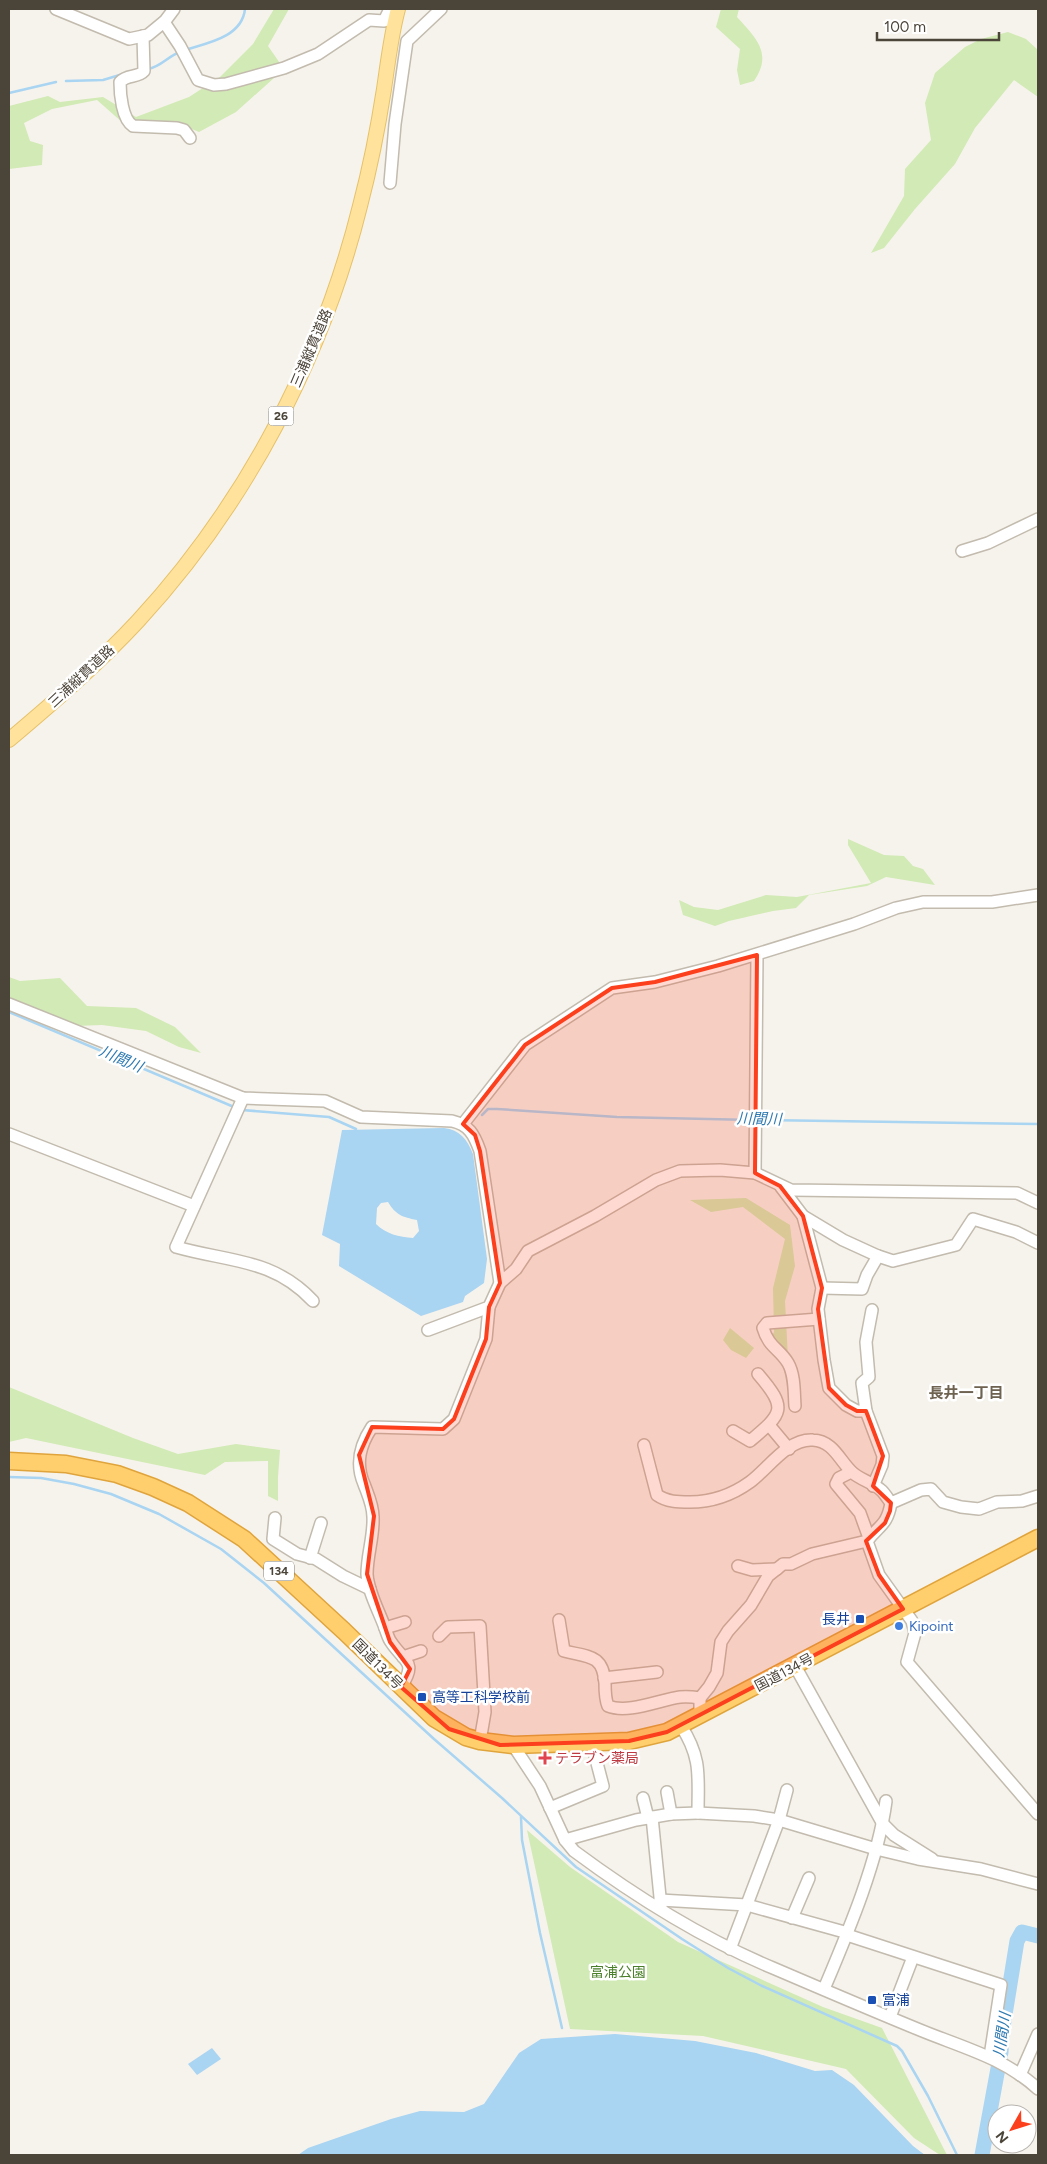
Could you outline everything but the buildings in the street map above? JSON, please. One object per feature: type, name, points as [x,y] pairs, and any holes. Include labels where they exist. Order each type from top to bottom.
[{"type":"highway","name":"国道134号","points":[[9,1461],[66,1464],[117,1474],[153,1486],[188,1503],[244,1540],[344,1631],[434,1718],[449,1729],[480,1741],[513,1746],[592,1744],[649,1738],[681,1726],[1038,1538]]},
{"type":"main road","name":"三浦縦貫道路","points":[[9,740],[103,657],[173,580],[232,500],[280,416],[307,363],[326,316],[352,235],[374,147],[398,9]]},
{"type":"street","points":[[56,9],[129,39],[143,36],[164,22],[174,9]]},
{"type":"street","points":[[164,22],[183,51],[198,80],[214,86],[284,68],[318,54],[372,14],[384,21],[390,9]]},
{"type":"street","points":[[390,183],[395,124],[407,41],[441,9]]},
{"type":"street","points":[[143,36],[144,70],[142,74],[126,77],[120,82],[120,93],[130,124],[133,126],[178,128],[184,130],[190,138]]},
{"type":"street","points":[[962,551],[988,543],[1038,519]]},
{"type":"street","points":[[463,1124],[526,1045],[594,998],[612,988],[655,982],[757,955],[896,908],[923,902],[992,902],[1038,895]]},
{"type":"street","points":[[755,1172],[757,955]]},
{"type":"street","points":[[9,1004],[243,1098],[325,1101],[361,1118],[452,1121],[463,1124],[475,1135],[480,1151],[500,1283]]},
{"type":"street","points":[[243,1098],[176,1247],[208,1256],[233,1258],[268,1269],[299,1287],[312,1301]]},
{"type":"street","points":[[9,1134],[194,1206]]},
{"type":"street","points":[[401,1687],[408,1677],[410,1669],[403,1657],[390,1642],[370,1589],[367,1574],[374,1516],[371,1500],[362,1481],[360,1470],[359,1455],[363,1441],[372,1427],[443,1429],[454,1419],[486,1339],[489,1307],[500,1283],[516,1269],[528,1251],[595,1216],[656,1180],[680,1171],[720,1170],[755,1172],[791,1190],[1017,1193],[1038,1203]]},
{"type":"street","points":[[780,1186],[803,1216],[843,1240],[893,1261],[956,1245],[973,1218],[1016,1232],[1038,1244]]},
{"type":"street","points":[[803,1216],[822,1288],[818,1309],[829,1388],[846,1405],[857,1411],[866,1410]]},
{"type":"street","points":[[822,1288],[862,1289],[867,1275],[878,1256]]},
{"type":"street","points":[[428,1330],[489,1307]]},
{"type":"street","points":[[872,1310],[866,1342],[869,1377],[862,1383],[866,1410],[882,1456],[882,1465],[873,1486]]},
{"type":"street","points":[[795,1406],[794,1382],[789,1364],[771,1346],[763,1328],[767,1323],[819,1319]]},
{"type":"street","points":[[734,1431],[750,1441],[769,1425],[778,1413],[779,1404],[771,1389],[758,1374]]},
{"type":"street","points":[[769,1425],[789,1448]]},
{"type":"street","points":[[644,1445],[657,1495],[664,1500],[679,1502],[715,1500],[750,1482],[789,1448],[802,1441],[813,1440],[822,1442],[835,1450],[851,1472],[882,1490],[891,1503]]},
{"type":"street","points":[[851,1472],[839,1478],[836,1484],[860,1513],[879,1575],[912,1621],[915,1633],[907,1662],[1038,1814]]},
{"type":"street","points":[[702,1715],[700,1698],[717,1673],[721,1642],[751,1605],[768,1576],[783,1564],[791,1564],[812,1554],[868,1540],[885,1523],[891,1503],[921,1490],[931,1489],[943,1502],[979,1509],[997,1502],[1022,1501],[1038,1496]]},
{"type":"street","points":[[275,1518],[273,1539],[297,1554],[310,1558],[370,1589]]},
{"type":"street","points":[[310,1558],[321,1523]]},
{"type":"street","points":[[738,1566],[752,1570],[777,1569]]},
{"type":"street","points":[[559,1620],[564,1651],[595,1659],[600,1664],[608,1706],[614,1709],[652,1704],[682,1697],[700,1698]]},
{"type":"street","points":[[385,1628],[405,1622]]},
{"type":"street","points":[[439,1636],[448,1627],[480,1626],[485,1712],[480,1741]]},
{"type":"street","points":[[403,1657],[422,1651]]},
{"type":"street","points":[[795,1666],[883,1824],[894,1835],[935,1862]]},
{"type":"street","points":[[604,1678],[657,1672]]},
{"type":"street","points":[[681,1726],[690,1739],[698,1761],[698,1813]]},
{"type":"street","points":[[550,1808],[603,1786],[592,1744]]},
{"type":"street","points":[[513,1746],[540,1786],[566,1840],[574,1851],[594,1866],[661,1906],[692,1930],[730,1949],[824,1990],[990,2056],[1038,2089]]},
{"type":"street","points":[[730,1949],[779,1820],[787,1790]]},
{"type":"street","points":[[667,1792],[671,1814]]},
{"type":"street","points":[[643,1798],[650,1818],[661,1906]]},
{"type":"street","points":[[824,1990],[848,1934],[876,1849],[883,1824],[886,1801]]},
{"type":"street","points":[[566,1840],[636,1820],[671,1814],[698,1813],[754,1816],[779,1820],[876,1849],[935,1862],[981,1869],[1038,1884]]},
{"type":"street","points":[[792,1918],[809,1878]]},
{"type":"street","points":[[661,1906],[746,1905],[848,1934],[1001,1985],[990,2056]]},
{"type":"street","points":[[890,2017],[913,1957]]},
{"type":"street","points":[[1020,2075],[1038,2034]]},
{"type":"highlighted area","points":[[757,955],[755,1173],[780,1186],[803,1216],[822,1288],[818,1309],[829,1388],[846,1405],[857,1411],[866,1411],[883,1456],[873,1486],[891,1503],[890,1511],[885,1523],[866,1541],[879,1575],[903,1609],[667,1732],[629,1741],[500,1745],[449,1729],[401,1687],[410,1669],[390,1642],[367,1574],[374,1516],[359,1455],[372,1427],[443,1429],[454,1419],[486,1339],[489,1307],[500,1283],[480,1151],[475,1135],[463,1124],[525,1045],[612,988],[655,982]]},
{"type":"green space","points":[[274,9],[289,9],[268,46],[284,69],[236,112],[199,132],[180,124],[123,123],[97,100],[52,109],[24,123],[30,141],[43,145],[42,165],[9,169],[9,106],[48,96],[60,102],[103,97],[136,117],[189,97],[220,77],[253,44]]},
{"type":"green space","points":[[721,9],[739,9],[737,17],[760,46],[762,62],[760,71],[754,81],[740,85],[737,70],[740,49],[716,27]]},
{"type":"green space","points":[[1008,32],[1026,39],[1038,50],[1038,97],[1014,80],[975,128],[955,164],[915,209],[884,248],[871,253],[904,196],[905,169],[931,140],[925,103],[935,73],[965,47],[981,39]]},
{"type":"green space","points":[[848,839],[884,855],[904,856],[913,866],[923,869],[935,885],[886,877],[867,886],[809,895],[796,908],[773,911],[715,926],[683,915],[679,900],[694,907],[718,910],[766,895],[797,897],[871,883],[848,845]]},
{"type":"green space","points":[[9,977],[20,981],[60,978],[87,1006],[136,1008],[175,1027],[201,1053],[179,1047],[146,1031],[102,1025],[76,1026],[9,1001]]},
{"type":"green space","points":[[746,1198],[790,1225],[795,1266],[785,1301],[788,1358],[771,1338],[774,1332],[773,1288],[785,1239],[743,1207],[711,1212],[690,1200]]},
{"type":"green space","points":[[730,1328],[754,1348],[746,1358],[731,1350],[723,1340]]},
{"type":"green space","points":[[9,1387],[133,1438],[178,1454],[236,1444],[280,1450],[278,1501],[268,1496],[268,1461],[225,1462],[205,1475],[26,1438],[9,1442]]},
{"type":"green space","name":"富浦公園","points":[[527,1830],[570,1867],[678,1942],[823,2007],[882,2028],[947,2155],[940,2155],[914,2138],[846,2069],[703,2036],[570,2029]]},
{"type":"water","points":[[444,1128],[459,1133],[468,1144],[473,1154],[487,1259],[484,1283],[465,1296],[463,1302],[421,1316],[339,1266],[340,1244],[322,1235],[342,1130]],"holes":[[[388,1202],[400,1215],[417,1220],[419,1231],[413,1238],[393,1234],[376,1224],[377,1208],[381,1203]]]},
{"type":"water","points":[[615,2034],[695,2041],[756,2053],[815,2071],[832,2070],[854,2085],[913,2146],[925,2155],[298,2155],[308,2148],[391,2119],[420,2111],[464,2112],[484,2104],[519,2053],[541,2039]]},
{"type":"water","points":[[212,2048],[221,2059],[197,2075],[188,2064]]},
{"type":"waterway","points":[[185,50],[213,41],[231,32],[243,19],[245,9]]},
{"type":"waterway","points":[[148,69],[157,66],[180,52]]},
{"type":"waterway","points":[[66,81],[103,80],[123,74]]},
{"type":"waterway","points":[[9,93],[56,82]]},
{"type":"waterway","name":"川間川","points":[[9,1012],[234,1107]]},
{"type":"waterway","name":"川間川","points":[[482,1115],[488,1109],[497,1109],[617,1117],[753,1120]]},
{"type":"waterway","name":"川間川","points":[[242,1110],[329,1117],[356,1129]]},
{"type":"waterway","name":"川間川","points":[[758,1120],[1038,1124]]},
{"type":"waterway","points":[[9,1477],[41,1478],[74,1484],[111,1494],[159,1514],[221,1549],[264,1583],[576,1867],[728,1968],[762,1986],[897,2046],[902,2051],[928,2096],[957,2155]]},
{"type":"waterway","points":[[521,1817],[522,1840],[540,1933],[562,2028]]},
{"type":"waterway","name":"川間川","points":[[982,2155],[1001,2052],[1002,2033],[1017,1941],[1022,1932],[1038,1936]]},
{"type":"place","name":"長井","points":[[860,1619]]},
{"type":"place","name":"Kipoint","points":[[899,1626]]},
{"type":"place","name":"高等工科学校前","points":[[422,1697]]},
{"type":"place","name":"テラブン薬局","points":[[545,1758]]},
{"type":"place","name":"富浦","points":[[872,2000]]},
{"type":"district","name":"長井一丁目","points":[[966,1393]]}]
